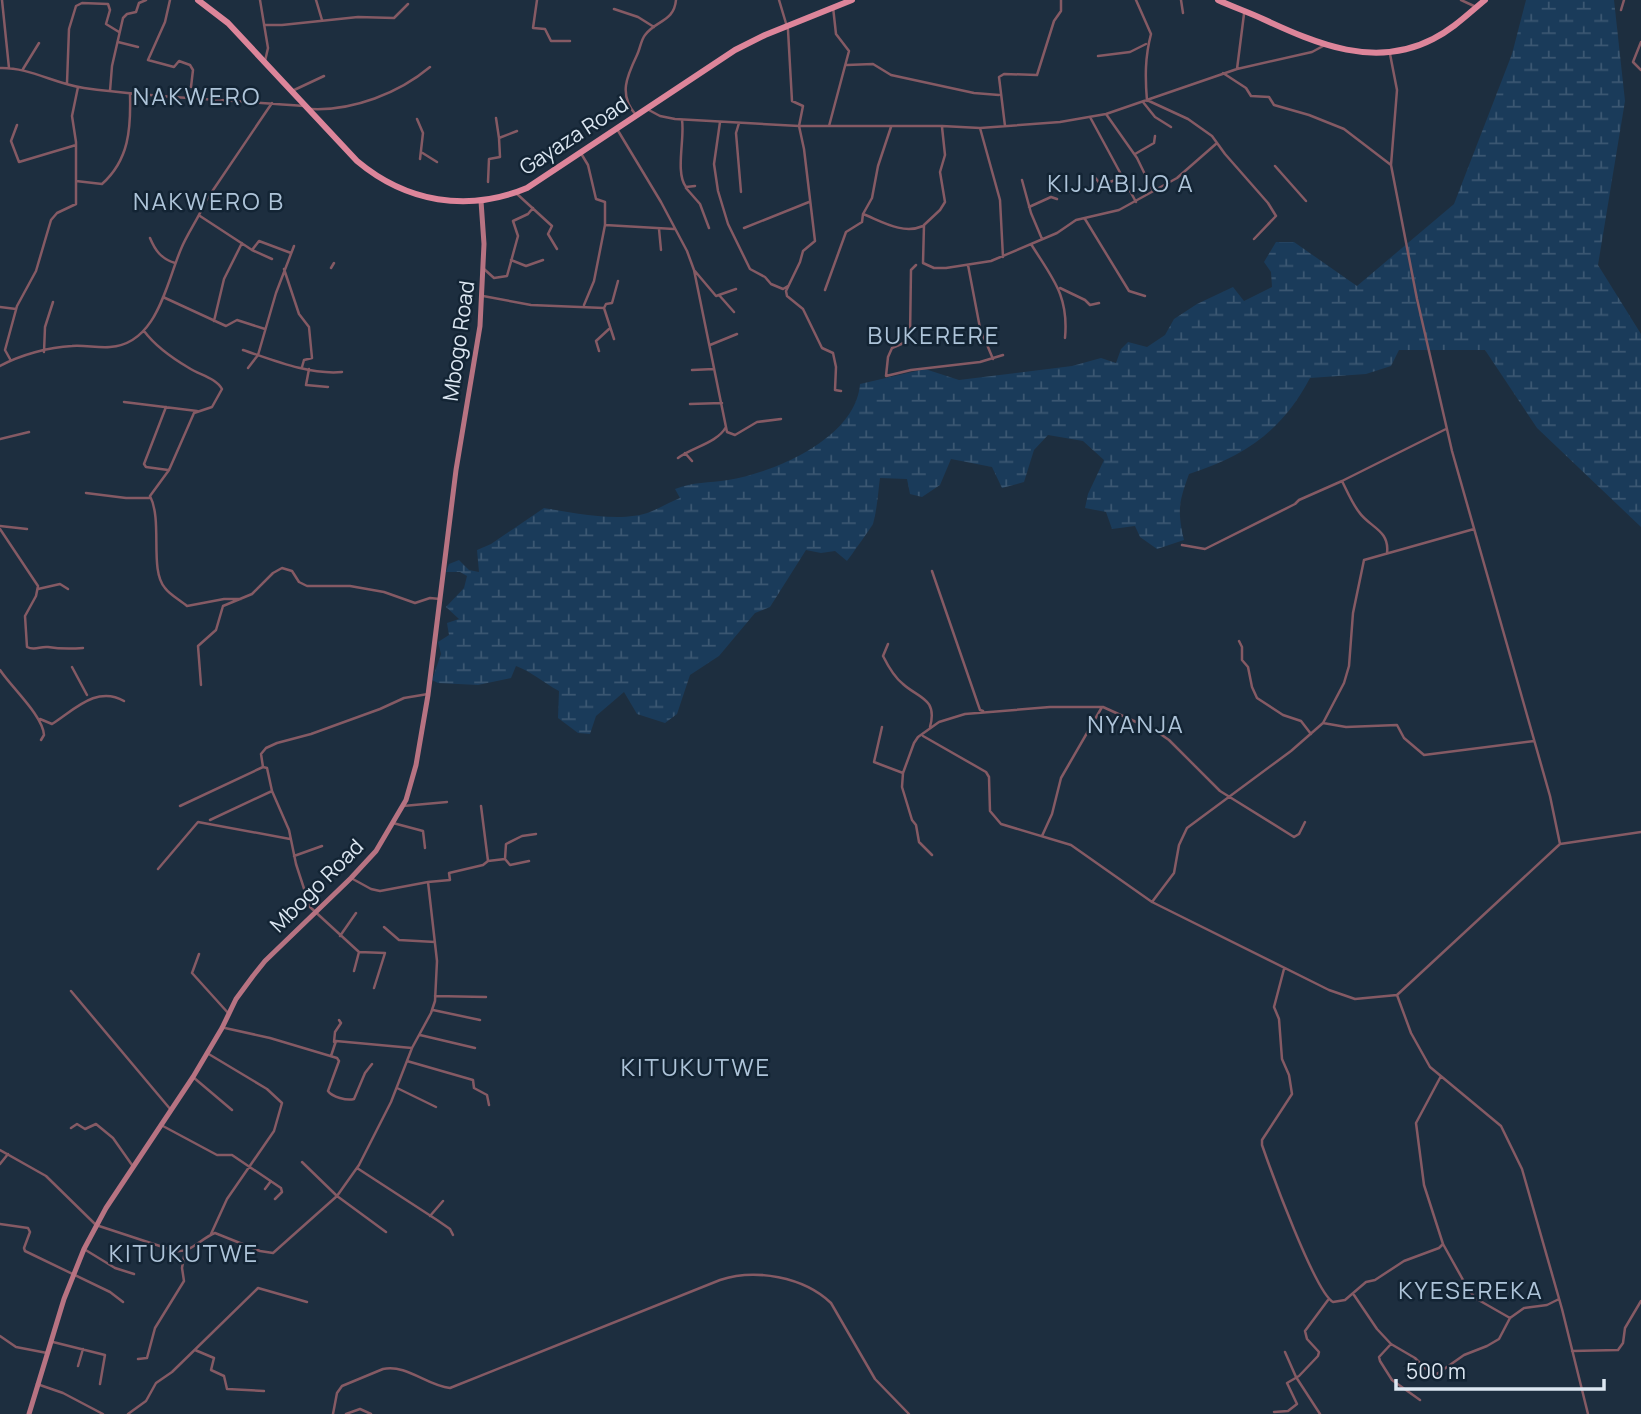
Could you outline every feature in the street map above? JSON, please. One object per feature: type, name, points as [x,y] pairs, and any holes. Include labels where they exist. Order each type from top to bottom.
[{"type":"main road","name":"Gayaza Road","points":[[198,0],[228,23],[357,161],[386,183],[437,201],[481,201],[516,193],[536,183],[735,50],[852,0]]},
{"type":"main road","points":[[1218,0],[1230,3],[1294,34],[1349,52],[1390,52],[1415,47],[1434,39],[1485,0]]},
{"type":"main road","name":"Mbogo Road","points":[[29,1414],[73,1275],[96,1224],[193,1077],[236,999],[265,961],[351,878],[383,841],[403,806],[416,765],[428,693],[456,470],[483,296],[481,201]]},
{"type":"street","points":[[2,0],[9,68]]},
{"type":"street","points":[[110,91],[118,32],[124,16],[134,13],[139,3],[146,0]]},
{"type":"street","points":[[170,0],[165,22],[148,60],[174,67],[179,61],[190,65],[191,86]]},
{"type":"street","points":[[260,0],[268,48],[265,61]]},
{"type":"street","points":[[316,0],[322,20]]},
{"type":"street","points":[[537,0],[533,28],[545,29],[551,41],[570,41]]},
{"type":"street","points":[[636,116],[628,106],[625,94],[628,73],[643,38],[669,18],[676,0]]},
{"type":"street","points":[[779,0],[790,46],[792,101],[803,106],[799,125],[815,241],[803,251],[788,286],[787,296],[803,309],[822,348],[833,353],[836,367],[835,390],[841,391]]},
{"type":"street","points":[[1005,126],[999,79],[1001,75],[1037,75],[1054,21],[1061,11],[1061,0]]},
{"type":"street","points":[[1136,0],[1151,34],[1144,72],[1147,101],[1155,117],[1171,127]]},
{"type":"street","points":[[1181,0],[1183,13]]},
{"type":"street","points":[[1461,0],[1476,8]]},
{"type":"street","points":[[1621,10],[1624,0]]},
{"type":"street","points":[[67,83],[69,29],[76,6],[82,3],[108,4],[110,10],[106,23],[118,32]]},
{"type":"street","points":[[264,25],[394,18],[408,4]]},
{"type":"street","points":[[829,126],[849,51],[836,34],[832,8]]},
{"type":"street","points":[[614,9],[638,17],[654,27]]},
{"type":"street","points":[[1237,69],[1245,10]]},
{"type":"street","points":[[1641,41],[1633,62],[1641,70]]},
{"type":"street","points":[[117,42],[138,47]]},
{"type":"street","points":[[1098,56],[1130,52],[1149,42]]},
{"type":"street","points":[[22,71],[39,43]]},
{"type":"street","points":[[647,109],[660,116],[682,120],[739,123],[891,127],[1005,126],[1106,114],[1223,73],[1312,52],[1325,45]]},
{"type":"street","points":[[1390,52],[1397,90],[1391,165],[1447,429],[1535,741],[1560,844]]},
{"type":"street","points":[[847,65],[873,64],[891,75],[974,93],[1001,95]]},
{"type":"street","points":[[0,68],[22,71],[78,87],[130,94],[337,108],[389,93],[413,82],[430,67]]},
{"type":"street","points":[[1223,73],[1246,88],[1251,96],[1269,97],[1273,106],[1309,115],[1344,129],[1391,165]]},
{"type":"street","points":[[292,91],[324,76]]},
{"type":"street","points":[[11,360],[5,350],[16,309],[36,271],[51,220],[57,213],[75,205],[76,145],[72,116],[78,87]]},
{"type":"street","points":[[76,181],[102,184],[112,174],[128,143],[131,125],[130,94]]},
{"type":"street","points":[[1147,101],[1188,119],[1212,136],[1275,214],[1254,239]]},
{"type":"street","points":[[0,366],[11,360],[73,346],[110,347],[128,344],[143,331],[163,297],[190,228],[200,216],[220,178],[245,147],[272,103]]},
{"type":"street","points":[[1106,114],[1135,154],[1153,191]]},
{"type":"street","points":[[1090,117],[1136,202]]},
{"type":"street","points":[[488,183],[489,159],[500,157],[496,118]]},
{"type":"street","points":[[417,119],[423,134],[420,159]]},
{"type":"street","points":[[682,120],[684,139],[681,166],[684,185],[700,204],[709,228]]},
{"type":"street","points":[[720,122],[715,171],[728,224],[750,269],[776,286],[783,289],[788,286]]},
{"type":"street","points":[[739,123],[736,133],[741,192]]},
{"type":"street","points":[[17,125],[11,141],[19,162],[76,145]]},
{"type":"street","points":[[863,214],[910,230],[924,225],[940,210],[945,202],[940,172],[945,155],[942,126]]},
{"type":"street","points":[[825,290],[846,232],[862,222],[863,214],[872,198],[878,166],[891,127]]},
{"type":"street","points":[[980,128],[1000,200],[1003,257]]},
{"type":"street","points":[[617,129],[662,202],[687,251],[694,271],[727,432],[735,435],[757,422],[781,419]]},
{"type":"street","points":[[499,138],[517,131]]},
{"type":"street","points":[[1135,154],[1154,143],[1155,136]]},
{"type":"street","points":[[1076,220],[1119,210],[1136,202],[1177,178],[1217,143]]},
{"type":"street","points":[[421,152],[437,162]]},
{"type":"street","points":[[580,154],[585,157],[588,165],[596,199],[606,202],[605,225],[594,281],[584,307]]},
{"type":"street","points":[[1275,166],[1306,201]]},
{"type":"street","points":[[1093,175],[1101,185],[1124,177]]},
{"type":"street","points":[[1021,180],[1042,239]]},
{"type":"street","points":[[684,185],[695,186]]},
{"type":"street","points":[[516,193],[552,226],[548,234],[557,249]]},
{"type":"street","points":[[1029,207],[1051,197],[1057,200]]},
{"type":"street","points":[[744,228],[809,202]]},
{"type":"street","points":[[484,269],[490,277],[507,276],[518,236],[513,221],[528,214],[533,208]]},
{"type":"street","points":[[200,216],[252,250],[272,259]]},
{"type":"street","points":[[924,225],[921,258],[925,266],[946,268],[1003,257],[1084,218],[1129,291],[1145,296]]},
{"type":"street","points":[[605,225],[674,229]]},
{"type":"street","points":[[659,229],[661,250]]},
{"type":"street","points":[[150,238],[159,255],[166,261],[175,263]]},
{"type":"street","points":[[252,250],[259,240],[291,253]]},
{"type":"street","points":[[216,322],[225,279],[242,243]]},
{"type":"street","points":[[1031,244],[1058,285],[1066,322],[1065,338]]},
{"type":"street","points":[[248,368],[258,355],[284,269],[294,246]]},
{"type":"street","points":[[511,260],[526,266],[543,260]]},
{"type":"street","points":[[331,268],[334,263]]},
{"type":"street","points":[[916,265],[911,270],[910,337],[906,342],[892,348],[888,357],[887,376],[911,370],[993,359],[1003,355]]},
{"type":"street","points":[[968,265],[980,328],[993,359]]},
{"type":"street","points":[[284,269],[299,314],[309,327],[312,358],[304,360],[308,372],[303,390]]},
{"type":"street","points":[[694,271],[716,296],[736,289]]},
{"type":"street","points":[[604,308],[606,304],[612,303],[618,281]]},
{"type":"street","points":[[1058,285],[1090,305],[1099,303]]},
{"type":"street","points":[[719,295],[734,312]]},
{"type":"street","points":[[483,296],[531,306],[604,308]]},
{"type":"street","points":[[163,297],[226,326],[237,320],[265,329]]},
{"type":"street","points":[[44,352],[45,327],[53,302]]},
{"type":"street","points":[[0,307],[16,309]]},
{"type":"street","points":[[604,308],[614,339]]},
{"type":"street","points":[[599,351],[596,341],[609,329]]},
{"type":"street","points":[[124,402],[197,411],[215,405],[222,389],[220,385],[153,343],[143,331]]},
{"type":"street","points":[[710,345],[737,334]]},
{"type":"street","points":[[243,350],[306,368],[342,372]]},
{"type":"street","points":[[306,368],[306,385],[328,387]]},
{"type":"street","points":[[692,370],[714,369]]},
{"type":"street","points":[[690,404],[722,403]]},
{"type":"street","points":[[166,407],[144,464],[146,467],[169,470]]},
{"type":"street","points":[[150,498],[169,470],[186,429],[197,411]]},
{"type":"street","points":[[678,458],[694,448],[706,445],[726,427]]},
{"type":"street","points":[[1182,545],[1205,549],[1295,504],[1298,500],[1447,429]]},
{"type":"street","points":[[0,439],[29,432]]},
{"type":"street","points":[[685,453],[692,461]]},
{"type":"street","points":[[1342,481],[1359,512],[1382,532],[1387,544],[1387,554]]},
{"type":"street","points":[[86,493],[150,498]]},
{"type":"street","points":[[150,498],[156,509],[157,571],[163,587],[187,606],[224,599],[241,600]]},
{"type":"street","points":[[0,528],[27,529]]},
{"type":"street","points":[[0,528],[38,589]]},
{"type":"street","points":[[1152,902],[1174,873],[1179,845],[1187,828],[1231,798],[1323,723],[1344,683],[1349,666],[1353,613],[1364,560],[1474,529]]},
{"type":"street","points":[[201,685],[197,652],[200,643],[216,630],[224,605],[252,594],[273,573],[282,568],[292,571],[299,582],[307,586],[350,586],[384,592],[415,603],[430,598],[440,599]]},
{"type":"street","points":[[932,571],[980,710],[986,713]]},
{"type":"street","points":[[38,589],[60,584],[68,589]]},
{"type":"street","points":[[38,589],[25,616],[27,648],[83,648]]},
{"type":"street","points":[[1239,640],[1242,660],[1248,667],[1252,687],[1258,698],[1283,715],[1301,721],[1311,734]]},
{"type":"street","points":[[888,644],[883,656],[885,661],[902,684],[927,701],[932,715],[930,727],[914,743],[903,773],[903,790],[916,825],[919,842],[932,855]]},
{"type":"street","points":[[72,667],[86,695]]},
{"type":"street","points":[[0,670],[27,706],[40,719],[52,724],[69,711],[102,696],[114,695],[124,701]]},
{"type":"street","points":[[374,988],[384,953],[359,952],[310,907],[261,754],[266,748],[277,743],[311,734],[404,698],[428,693]]},
{"type":"street","points":[[930,727],[960,715],[1050,707],[1102,707],[1156,731],[1169,740],[1220,791],[1294,836],[1299,834],[1305,822]]},
{"type":"street","points":[[1042,836],[1052,814],[1061,778],[1102,707]]},
{"type":"street","points":[[40,719],[44,735],[41,740]]},
{"type":"street","points":[[1323,723],[1346,727],[1397,725],[1404,738],[1424,755],[1535,741]]},
{"type":"street","points":[[882,727],[874,762],[903,773]]},
{"type":"street","points":[[923,736],[986,772],[989,777],[990,811],[1001,824],[1081,850],[1152,902],[1284,969],[1350,998],[1397,995],[1560,844],[1641,832]]},
{"type":"street","points":[[180,806],[263,767]]},
{"type":"street","points":[[210,820],[272,791]]},
{"type":"street","points":[[403,806],[447,802]]},
{"type":"street","points":[[481,806],[488,861]]},
{"type":"street","points":[[158,869],[198,822],[207,821],[252,833],[290,839]]},
{"type":"street","points":[[393,822],[423,831],[425,848]]},
{"type":"street","points":[[529,860],[510,865],[505,859],[506,844],[523,836],[536,834]]},
{"type":"street","points":[[294,856],[322,846]]},
{"type":"street","points":[[351,878],[380,891],[450,880],[449,873],[483,865],[488,861],[505,859]]},
{"type":"street","points":[[211,1234],[272,1253],[337,1196],[357,1168],[397,1088],[412,1048],[433,1010],[435,942],[428,882]]},
{"type":"street","points":[[340,936],[355,913]]},
{"type":"street","points":[[384,927],[399,940],[435,942]]},
{"type":"street","points":[[354,971],[359,952]]},
{"type":"street","points":[[199,954],[192,973],[229,1014]]},
{"type":"street","points":[[1284,969],[1274,1007],[1278,1015],[1282,1059],[1289,1074],[1292,1094],[1262,1140],[1262,1146],[1303,1251],[1328,1300]]},
{"type":"street","points":[[71,990],[171,1110]]},
{"type":"street","points":[[1397,995],[1423,1057],[1441,1076],[1501,1126],[1528,1187],[1588,1414]]},
{"type":"street","points":[[435,996],[486,997]]},
{"type":"street","points":[[433,1010],[480,1020]]},
{"type":"street","points":[[331,1056],[341,1023],[339,1020]]},
{"type":"street","points":[[222,1028],[270,1038],[331,1056],[339,1061],[328,1092],[352,1100],[372,1064]]},
{"type":"street","points":[[420,1035],[475,1048]]},
{"type":"street","points":[[334,1042],[412,1048]]},
{"type":"street","points":[[0,1150],[46,1176],[96,1224],[166,1249],[185,1251],[211,1234],[227,1199],[274,1131],[280,1114],[281,1101],[267,1089],[207,1054]]},
{"type":"street","points":[[407,1061],[473,1080],[474,1088],[487,1095],[489,1105]]},
{"type":"street","points":[[1441,1076],[1416,1123],[1424,1185],[1443,1244],[1475,1298],[1510,1318]]},
{"type":"street","points":[[193,1077],[232,1110]]},
{"type":"street","points":[[397,1088],[436,1107]]},
{"type":"street","points":[[71,1128],[76,1124],[85,1129],[96,1124],[113,1139],[134,1168]]},
{"type":"street","points":[[161,1125],[217,1155],[232,1155],[282,1191],[275,1199]]},
{"type":"street","points":[[0,1164],[8,1154]]},
{"type":"street","points":[[303,1162],[337,1196],[386,1232]]},
{"type":"street","points":[[357,1168],[450,1229],[453,1235]]},
{"type":"street","points":[[265,1189],[271,1181]]},
{"type":"street","points":[[430,1216],[443,1201]]},
{"type":"street","points":[[0,1224],[28,1228],[30,1232],[25,1251],[110,1292],[122,1302]]},
{"type":"street","points":[[1328,1300],[1341,1301],[1354,1295],[1366,1282],[1375,1280],[1404,1262],[1443,1244]]},
{"type":"street","points":[[84,1249],[102,1261],[134,1274]]},
{"type":"street","points":[[138,1359],[148,1357],[155,1328],[181,1288],[185,1278],[182,1268],[185,1251]]},
{"type":"street","points":[[333,1414],[337,1393],[342,1386],[389,1367],[450,1388],[725,1278],[768,1276],[793,1280],[825,1297],[875,1379],[909,1414]]},
{"type":"street","points":[[128,1414],[146,1401],[156,1382],[172,1372],[258,1288],[307,1302]]},
{"type":"street","points":[[1354,1295],[1377,1329],[1391,1344],[1415,1358],[1428,1371],[1437,1374],[1464,1354],[1488,1346],[1499,1339],[1510,1318],[1524,1308],[1547,1305],[1559,1299]]},
{"type":"street","points":[[1274,1412],[1288,1411],[1297,1404],[1286,1385],[1300,1376],[1318,1356],[1319,1352],[1307,1339],[1305,1331],[1328,1300]]},
{"type":"street","points":[[1572,1351],[1618,1350],[1623,1343],[1625,1328],[1641,1301]]},
{"type":"street","points":[[0,1336],[16,1347],[47,1353]]},
{"type":"street","points":[[51,1341],[94,1350],[106,1356],[100,1384]]},
{"type":"street","points":[[1391,1344],[1379,1357],[1380,1361],[1392,1380],[1420,1400]]},
{"type":"street","points":[[78,1366],[83,1349]]},
{"type":"street","points":[[194,1350],[214,1358],[211,1370],[224,1376],[227,1389],[264,1391]]},
{"type":"street","points":[[1285,1352],[1296,1377],[1320,1414]]},
{"type":"street","points":[[37,1384],[63,1393],[103,1414]]},
{"type":"street","points":[[346,1414],[360,1409],[371,1414]]},
{"type":"green space","points":[[1526,0],[1614,0],[1625,101],[1598,265],[1641,334],[1641,527],[1537,428],[1485,350],[1399,350],[1391,366],[1366,374],[1310,378],[1287,413],[1260,439],[1228,459],[1189,474],[1180,506],[1184,540],[1157,549],[1140,537],[1135,526],[1112,529],[1106,512],[1085,508],[1088,494],[1104,460],[1083,441],[1048,435],[1034,450],[1024,482],[1002,488],[992,467],[951,459],[940,485],[922,497],[910,494],[907,479],[880,478],[873,524],[847,561],[835,551],[821,553],[806,550],[770,607],[755,613],[719,656],[690,675],[677,714],[665,723],[637,714],[624,692],[596,716],[590,734],[578,733],[558,718],[559,691],[516,666],[511,678],[478,685],[438,683],[432,680],[441,654],[438,642],[449,635],[447,623],[459,619],[446,607],[464,588],[467,576],[460,572],[446,572],[449,564],[459,560],[469,570],[479,572],[477,550],[491,544],[544,508],[597,516],[639,515],[680,498],[675,489],[767,470],[810,450],[829,436],[844,421],[855,403],[860,384],[925,369],[959,380],[1072,366],[1101,358],[1116,363],[1121,349],[1128,342],[1147,347],[1165,335],[1174,319],[1197,304],[1233,287],[1244,301],[1272,287],[1271,272],[1264,262],[1276,242],[1294,242],[1357,286],[1454,204],[1512,54]]},
{"type":"district","name":"NAKWERO","points":[[197,97]]},
{"type":"district","name":"KIJJABIJO A","points":[[1121,184]]},
{"type":"district","name":"NAKWERO B","points":[[209,202]]},
{"type":"district","name":"BUKERERE","points":[[934,336]]},
{"type":"district","name":"NYANJA","points":[[1136,725]]},
{"type":"district","name":"KITUKUTWE","points":[[696,1068]]},
{"type":"district","name":"KITUKUTWE","points":[[184,1254]]},
{"type":"district","name":"KYESEREKA","points":[[1471,1291]]}]
